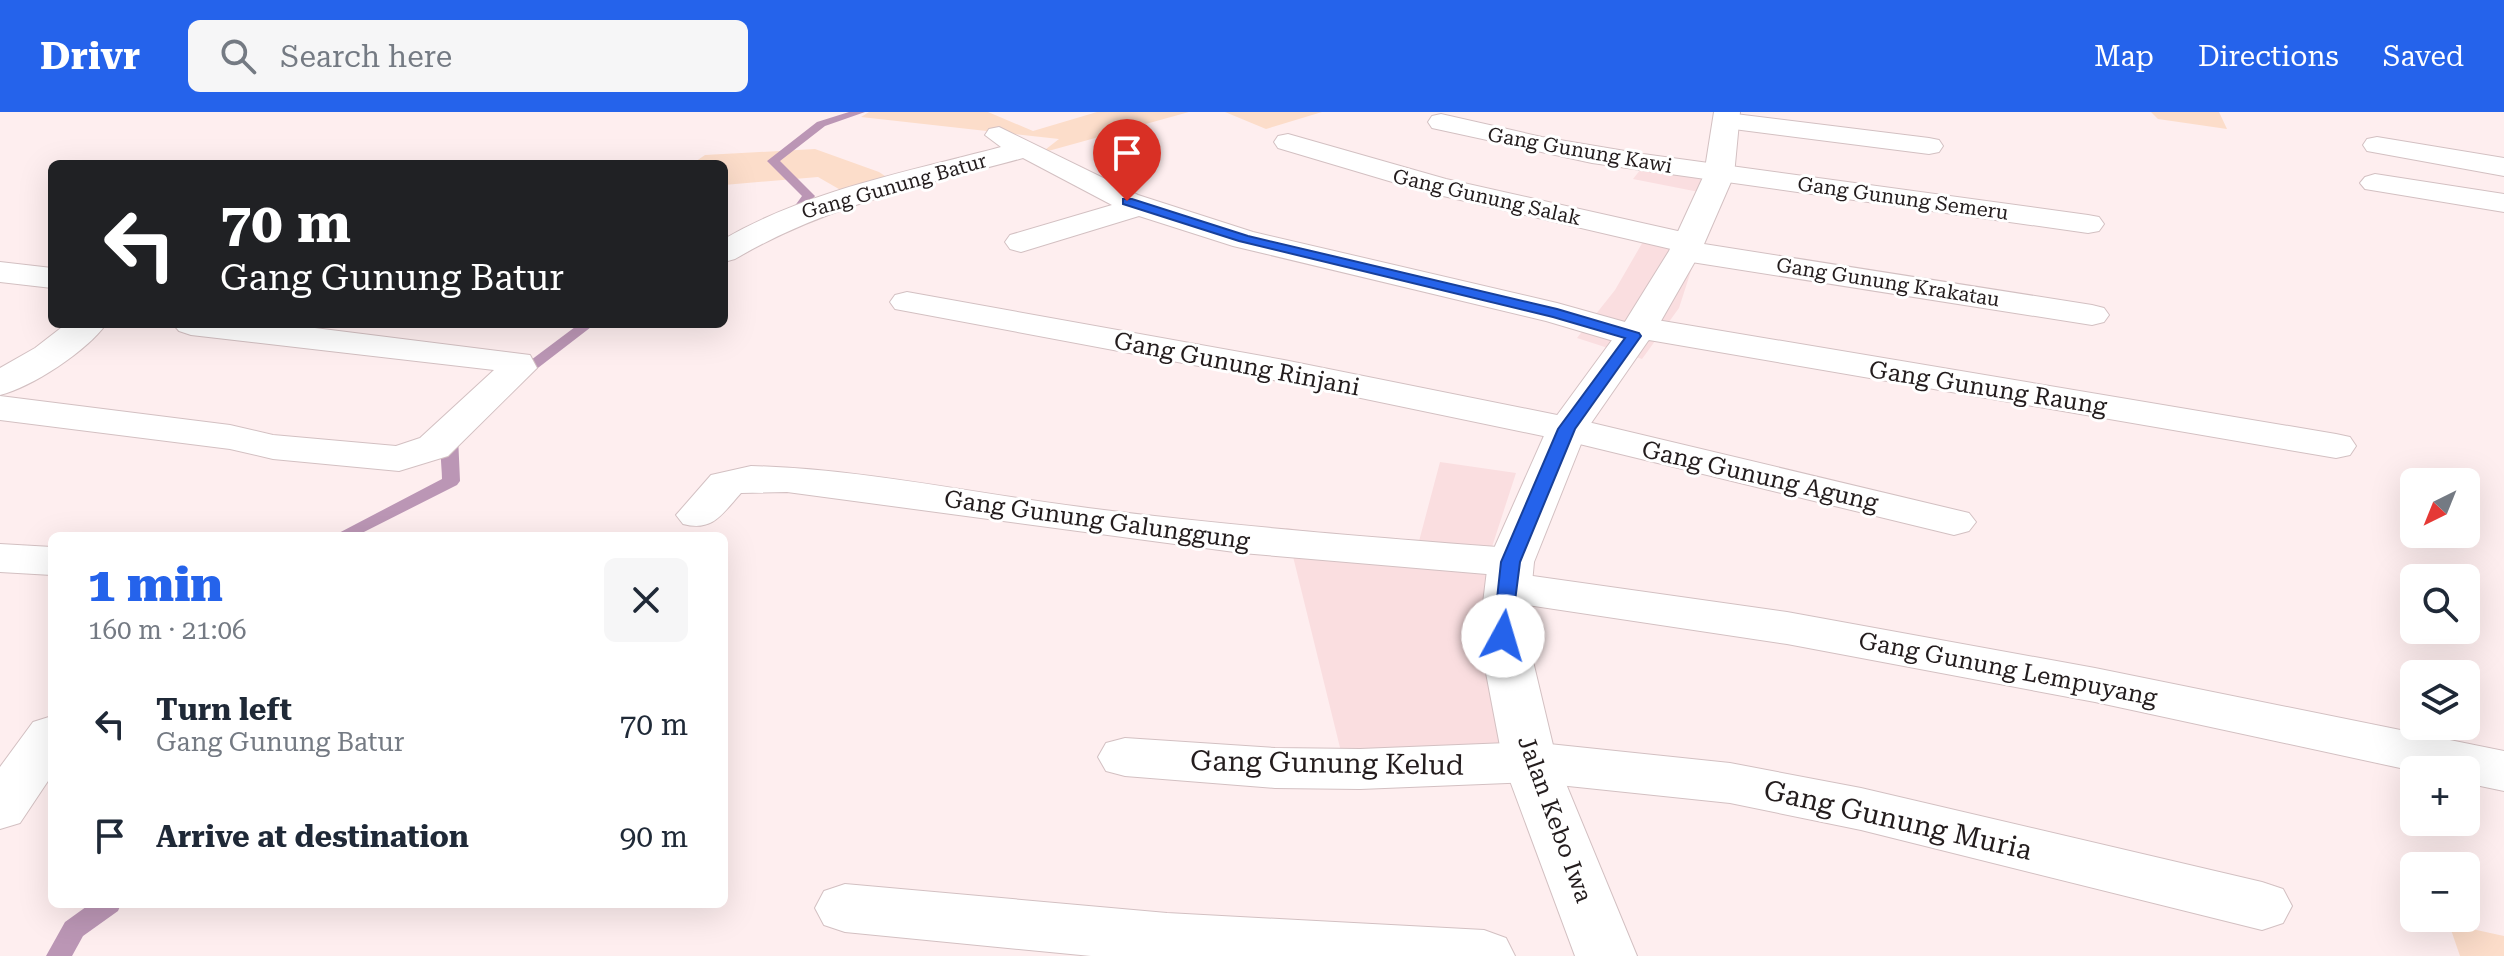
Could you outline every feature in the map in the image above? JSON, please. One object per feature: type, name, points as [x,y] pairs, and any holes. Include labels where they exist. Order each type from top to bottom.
[{"type":"street","points":[[1727,117],[1929,146]]},
{"type":"street","name":"Jalan Kebo Iwa","points":[[1606,956],[1530,762],[1503,636],[1509,574],[1567,429],[1637,332],[1687,247],[1719,175],[1727,117]]},
{"type":"street","name":"Gang Gunung Kawi","points":[[1441,122],[1513,140],[1719,175]]},
{"type":"street","name":"Gang Gunung Batur","points":[[728,249],[750,235],[827,202],[1012,142],[1140,206],[1244,239],[1637,332]]},
{"type":"street","name":"Gang Gunung Salak","points":[[1288,142],[1367,168],[1460,193],[1687,247]]},
{"type":"street","points":[[2377,145],[2504,167]]},
{"type":"street","name":"Gang Gunung Semeru","points":[[1719,175],[2088,224]]},
{"type":"street","points":[[2375,183],[2504,203]]},
{"type":"street","points":[[1021,242],[1140,206]]},
{"type":"street","name":"Gang Gunung Krakatau","points":[[1687,247],[2092,315]]},
{"type":"street","points":[[0,272],[48,278]]},
{"type":"street","name":"Gang Gunung Rinjani","points":[[907,302],[1284,371],[1567,429]]},
{"type":"street","points":[[0,384],[48,356],[83,328]]},
{"type":"street","points":[[0,408],[230,437],[273,447],[399,459],[420,454],[443,439],[518,368],[517,363],[474,357],[225,328]]},
{"type":"street","name":"Gang Gunung Raung","points":[[1637,332],[2336,446]]},
{"type":"street","name":"Gang Gunung Agung","points":[[1567,429],[1954,522]]},
{"type":"street","name":"Gang Gunung Galunggung","points":[[698,515],[726,484],[751,478],[787,479],[1086,521],[1509,574]]},
{"type":"street","points":[[0,558],[48,561]]},
{"type":"street","name":"Gang Gunung Lempuyang","points":[[1509,574],[2034,673],[2504,771]]},
{"type":"street","points":[[0,808],[48,741]]},
{"type":"street","name":"Gang Gunung Kelud","points":[[1125,757],[1275,768],[1360,769],[1530,762]]},
{"type":"street","name":"Gang Gunung Muria","points":[[1530,762],[1759,789],[1861,809],[2262,906]]},
{"type":"street","points":[[845,908],[1167,938],[1484,956]]},
{"type":"shaded area","points":[[869,112],[988,112],[1033,131],[1097,112],[1189,112],[1041,153],[1059,139],[861,117]]},
{"type":"shaded area","points":[[1225,112],[1322,112],[1266,129]]},
{"type":"shaded area","points":[[2151,112],[2219,112],[2227,129],[2158,119]]},
{"type":"shaded area","points":[[815,149],[879,172],[903,188],[851,196],[818,177],[728,185],[728,160],[698,160],[705,155]]},
{"type":"shaded area","points":[[1648,160],[1742,178],[1704,193],[1633,179]]},
{"type":"shaded area","points":[[1648,233],[1698,249],[1679,308],[1642,359],[1577,338],[1615,290]]},
{"type":"shaded area","points":[[1440,462],[1516,473],[1490,553],[1530,753],[1345,768],[1286,528],[1418,545]]},
{"type":"shaded area","points":[[2480,931],[2504,936],[2504,956],[2460,956],[2452,932]]},
{"type":"waterway","points":[[790,221],[809,196],[773,161],[821,124],[860,112]]},
{"type":"waterway","points":[[516,378],[583,328]]},
{"type":"waterway","points":[[350,532],[451,481],[450,436],[454,431]]},
{"type":"waterway","points":[[59,956],[74,929],[103,908]]},
{"type":"route","points":[[1127,201],[1244,239],[1557,313],[1634,336],[1567,429],[1511,562],[1503,636]]}]
